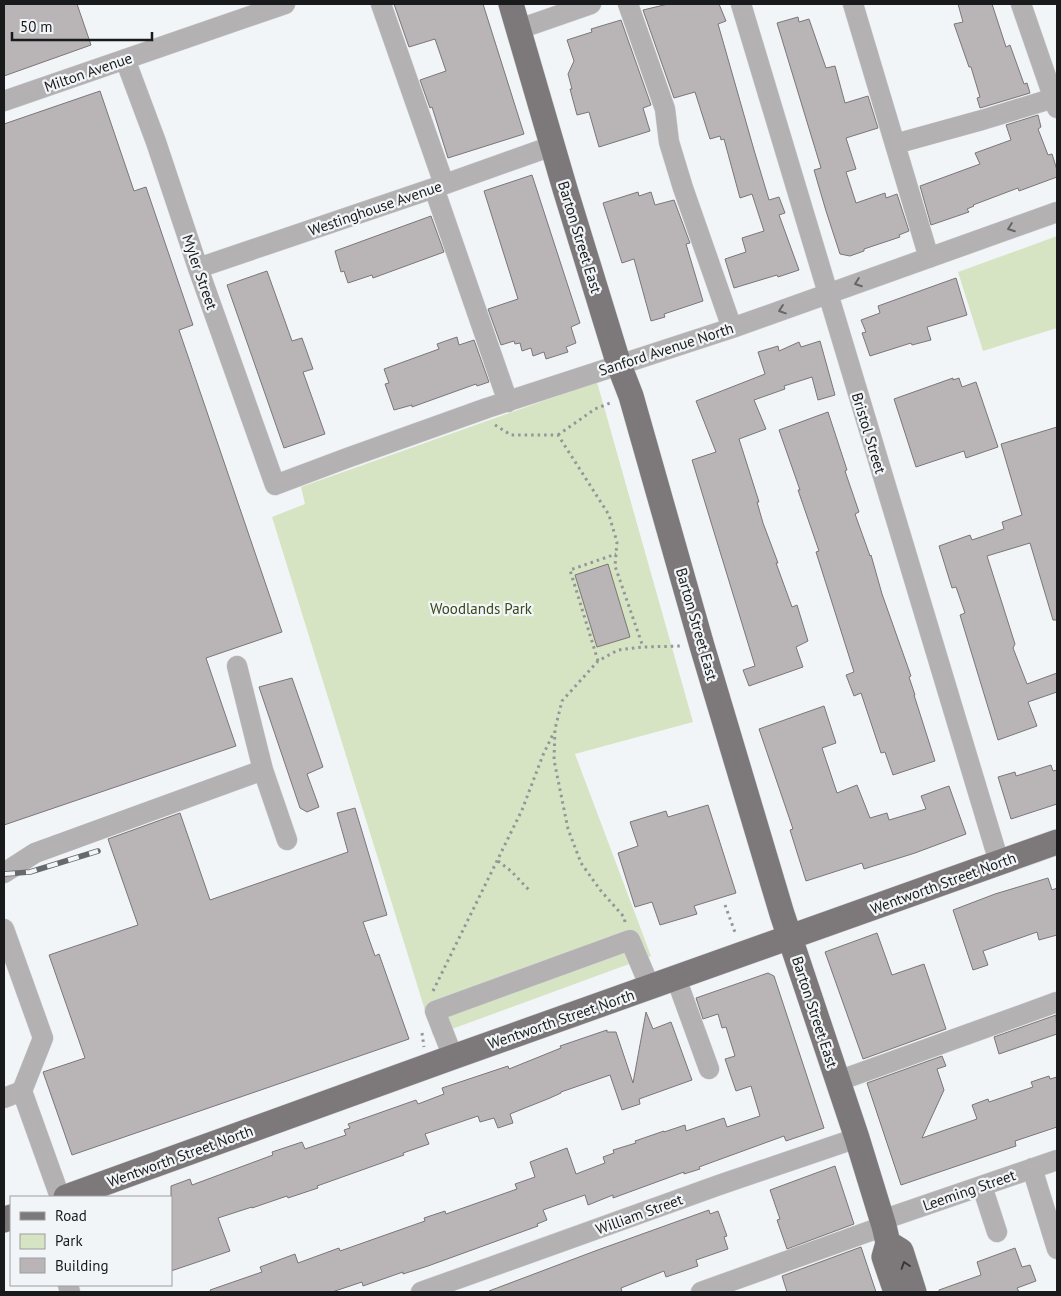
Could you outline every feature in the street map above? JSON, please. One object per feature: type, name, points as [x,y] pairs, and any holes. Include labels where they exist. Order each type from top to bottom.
[{"type":"main road","name":"Barton Street East","points":[[512,4],[552,146],[619,365],[631,396],[702,646],[791,938],[857,1138],[885,1230],[884,1256],[896,1292]]},
{"type":"main road","name":"Wentworth Street North","points":[[69,1196],[426,1066],[1057,842]]},
{"type":"main road","name":"Barton Street East","points":[[885,1230],[901,1251],[914,1292]]},
{"type":"street","name":"Milton Avenue","points":[[4,101],[285,4]]},
{"type":"street","points":[[381,4],[508,402]]},
{"type":"street","points":[[519,29],[590,4]]},
{"type":"street","points":[[628,4],[665,109],[669,142],[683,188],[732,328]]},
{"type":"street","name":"Bristol Street","points":[[741,4],[998,862]]},
{"type":"street","points":[[853,4],[928,258]]},
{"type":"street","points":[[895,144],[982,120],[1055,103],[1021,4]]},
{"type":"street","name":"Myler Street","points":[[125,59],[156,142],[275,486]]},
{"type":"street","name":"Westinghouse Avenue","points":[[198,268],[552,146]]},
{"type":"street","name":"Sanford Avenue North","points":[[275,486],[347,458],[488,408],[732,328],[1057,212]]},
{"type":"street","points":[[237,666],[263,770],[287,840]]},
{"type":"street","points":[[4,873],[34,853],[263,770]]},
{"type":"street","points":[[4,928],[43,1038],[13,1095],[60,1196]]},
{"type":"street","points":[[453,1057],[435,1011],[630,940],[650,987]]},
{"type":"street","points":[[676,978],[709,1069]]},
{"type":"street","points":[[838,1081],[1057,1002]]},
{"type":"street","name":"William Street","points":[[421,1292],[857,1138]]},
{"type":"street","name":"Leeming Street","points":[[701,1292],[885,1230],[982,1186],[1057,1160]]},
{"type":"street","points":[[1032,1168],[1057,1249]]},
{"type":"street","points":[[982,1186],[997,1232]]},
{"type":"path","points":[[488,408],[496,427],[511,435],[558,435],[595,409],[631,396]]},
{"type":"path","points":[[558,435],[609,515],[617,542],[615,566],[643,647]]},
{"type":"path","points":[[598,661],[570,570],[616,554]]},
{"type":"path","points":[[630,940],[624,917],[601,892],[580,862],[568,829],[554,760],[555,729],[562,701],[598,661],[618,650],[643,647],[702,646]]},
{"type":"path","points":[[432,994],[522,810],[542,755],[555,729]]},
{"type":"path","points":[[498,861],[511,870],[529,890]]},
{"type":"path","points":[[725,905],[743,955]]},
{"type":"path","points":[[422,1031],[426,1066]]},
{"type":"green space","points":[[1057,236],[1057,328],[983,351],[958,272]]},
{"type":"green space","name":"Woodlands Park","points":[[597,382],[693,722],[575,754],[651,956],[433,1036],[272,517],[305,504],[301,487]]},
{"type":"building","points":[[4,4],[77,4],[91,45],[4,76]]},
{"type":"building","points":[[394,4],[483,4],[524,134],[448,158],[432,107],[430,108],[420,80],[446,71],[435,39],[409,47]]},
{"type":"building","points":[[668,4],[719,4],[726,21],[718,24],[769,200],[779,197],[785,213],[779,215],[799,270],[734,288],[725,259],[746,252],[742,238],[764,231],[752,194],[740,198],[724,139],[721,140],[720,136],[710,139],[695,92],[674,98],[643,10]]},
{"type":"building","points":[[958,4],[992,4],[1006,47],[1010,45],[1024,84],[1027,83],[1030,93],[980,108],[977,98],[980,97],[971,67],[969,67],[954,24],[963,22]]},
{"type":"building","points":[[798,17],[799,22],[809,19],[826,68],[835,66],[845,103],[868,96],[878,128],[846,138],[856,169],[846,172],[856,203],[885,193],[886,198],[897,194],[909,231],[899,235],[900,237],[864,249],[864,251],[850,256],[840,254],[826,211],[814,170],[821,168],[777,23]]},
{"type":"building","points":[[621,20],[651,105],[643,108],[650,131],[599,147],[589,112],[577,115],[568,74],[574,61],[567,40],[592,32],[591,29]]},
{"type":"building","points":[[100,91],[134,191],[146,187],[193,325],[179,330],[282,632],[206,658],[236,746],[4,825],[4,124]]},
{"type":"building","points":[[1038,115],[1041,127],[1038,129],[1048,155],[1052,154],[1057,177],[1019,191],[1018,188],[973,205],[967,209],[969,212],[931,225],[920,186],[980,164],[975,153],[1011,140],[1006,125]]},
{"type":"building","points":[[532,175],[580,323],[571,327],[576,343],[566,347],[568,352],[546,359],[544,352],[533,356],[531,348],[522,351],[520,343],[515,344],[514,341],[501,345],[488,309],[518,299],[484,191]]},
{"type":"building","points":[[638,192],[639,196],[651,192],[655,205],[674,200],[690,243],[686,244],[703,301],[664,314],[665,317],[651,321],[634,259],[622,263],[603,203]]},
{"type":"building","points":[[431,216],[444,252],[373,278],[372,275],[348,283],[344,271],[341,272],[335,251]]},
{"type":"building","points":[[267,271],[292,341],[302,338],[313,369],[303,372],[325,434],[284,448],[227,285]]},
{"type":"building","points":[[956,278],[967,315],[927,327],[931,340],[912,345],[911,343],[870,356],[862,333],[866,332],[861,320],[880,313],[878,306]]},
{"type":"building","points":[[457,337],[459,345],[474,340],[489,382],[477,386],[476,384],[412,407],[412,405],[394,410],[385,384],[389,383],[384,369],[439,349],[437,344]]},
{"type":"building","points":[[820,341],[835,395],[818,400],[812,377],[784,386],[785,389],[754,400],[766,429],[739,439],[759,502],[757,502],[763,523],[778,563],[776,563],[792,607],[797,605],[808,641],[796,647],[803,667],[749,686],[743,670],[755,666],[692,460],[716,452],[696,401],[765,374],[758,352],[778,346],[779,351],[799,342],[801,347]]},
{"type":"building","points":[[953,378],[953,380],[959,378],[962,387],[976,382],[998,447],[966,458],[964,451],[916,467],[894,399]]},
{"type":"building","points":[[828,412],[859,512],[855,514],[871,555],[882,594],[911,676],[909,677],[914,695],[935,761],[893,775],[885,752],[881,753],[861,693],[854,696],[846,675],[854,672],[816,552],[819,551],[779,430]]},
{"type":"building","points":[[1057,427],[1057,620],[1053,620],[1030,543],[987,556],[1015,644],[1013,648],[1027,684],[1057,673],[1057,692],[1028,702],[1037,726],[998,740],[960,615],[965,613],[956,587],[952,588],[939,546],[970,535],[972,540],[1004,529],[1002,522],[1022,515],[1001,444]]},
{"type":"building","points":[[608,564],[630,637],[597,647],[575,575]]},
{"type":"building","points":[[292,678],[323,767],[307,774],[319,807],[307,812],[300,808],[259,687]]},
{"type":"building","points":[[824,706],[836,743],[822,748],[837,793],[857,785],[870,818],[887,813],[889,820],[926,809],[921,796],[949,786],[966,834],[864,869],[862,863],[806,881],[790,830],[793,829],[759,729]]},
{"type":"building","points":[[1051,765],[1053,771],[1057,770],[1057,804],[1011,819],[998,777],[1015,772],[1016,776]]},
{"type":"building","points":[[708,805],[736,893],[694,906],[697,914],[660,925],[652,902],[635,907],[618,853],[638,846],[630,822],[666,811],[668,817]]},
{"type":"building","points":[[355,808],[387,915],[363,922],[375,956],[379,954],[409,1039],[72,1155],[43,1072],[85,1058],[49,955],[138,925],[108,839],[180,813],[210,900],[348,852],[337,813]]},
{"type":"building","points":[[1048,878],[1052,890],[1057,888],[1057,935],[1039,940],[1037,932],[983,951],[988,965],[973,970],[953,910],[995,894]]},
{"type":"building","points":[[877,933],[892,975],[924,964],[946,1029],[863,1059],[825,952]]},
{"type":"building","points":[[768,973],[774,976],[824,1128],[786,1141],[784,1136],[699,1167],[700,1169],[684,1174],[684,1172],[613,1198],[613,1195],[588,1205],[585,1195],[543,1210],[547,1220],[537,1224],[538,1226],[428,1266],[403,1274],[403,1272],[363,1286],[362,1282],[332,1292],[211,1292],[210,1290],[262,1272],[260,1267],[295,1254],[298,1263],[339,1248],[340,1251],[425,1221],[424,1218],[445,1211],[446,1214],[517,1189],[515,1184],[535,1177],[530,1162],[567,1148],[576,1174],[605,1163],[603,1157],[614,1153],[613,1150],[664,1131],[685,1125],[686,1131],[724,1118],[727,1127],[760,1116],[751,1086],[736,1091],[725,1059],[735,1056],[726,1027],[722,1028],[718,1014],[703,1019],[696,998]]},
{"type":"building","points":[[646,1012],[653,1029],[671,1022],[692,1080],[639,1099],[640,1104],[622,1110],[610,1075],[561,1092],[510,1114],[513,1123],[498,1128],[494,1118],[480,1122],[478,1116],[425,1134],[429,1144],[403,1153],[404,1155],[317,1186],[318,1188],[218,1218],[230,1251],[172,1271],[171,1186],[190,1179],[192,1185],[273,1155],[272,1152],[302,1142],[305,1149],[346,1135],[344,1130],[350,1128],[348,1124],[416,1100],[418,1104],[444,1094],[442,1088],[508,1066],[509,1069],[561,1048],[560,1046],[607,1030],[607,1032],[616,1032],[633,1083]]},
{"type":"building","points":[[1056,1015],[1057,1034],[999,1054],[994,1037]]},
{"type":"building","points":[[942,1056],[946,1066],[937,1069],[944,1090],[922,1138],[977,1119],[972,1105],[988,1099],[989,1102],[1033,1087],[1031,1082],[1049,1076],[1050,1079],[1057,1077],[1057,1127],[1015,1141],[1016,1146],[901,1185],[867,1083]]},
{"type":"building","points":[[835,1166],[854,1224],[787,1249],[777,1220],[780,1219],[770,1190]]},
{"type":"building","points":[[709,1210],[710,1214],[718,1211],[727,1236],[724,1237],[728,1249],[696,1260],[698,1266],[666,1277],[664,1271],[621,1288],[622,1292],[489,1292],[595,1251]]},
{"type":"building","points":[[861,1247],[876,1292],[787,1292],[782,1276]]},
{"type":"building","points":[[1015,1248],[1022,1267],[1030,1265],[1036,1281],[1017,1288],[1019,1292],[939,1292],[939,1290],[981,1275],[977,1262]]},
{"type":"railway","points":[[4,874],[30,872],[98,851]]}]
